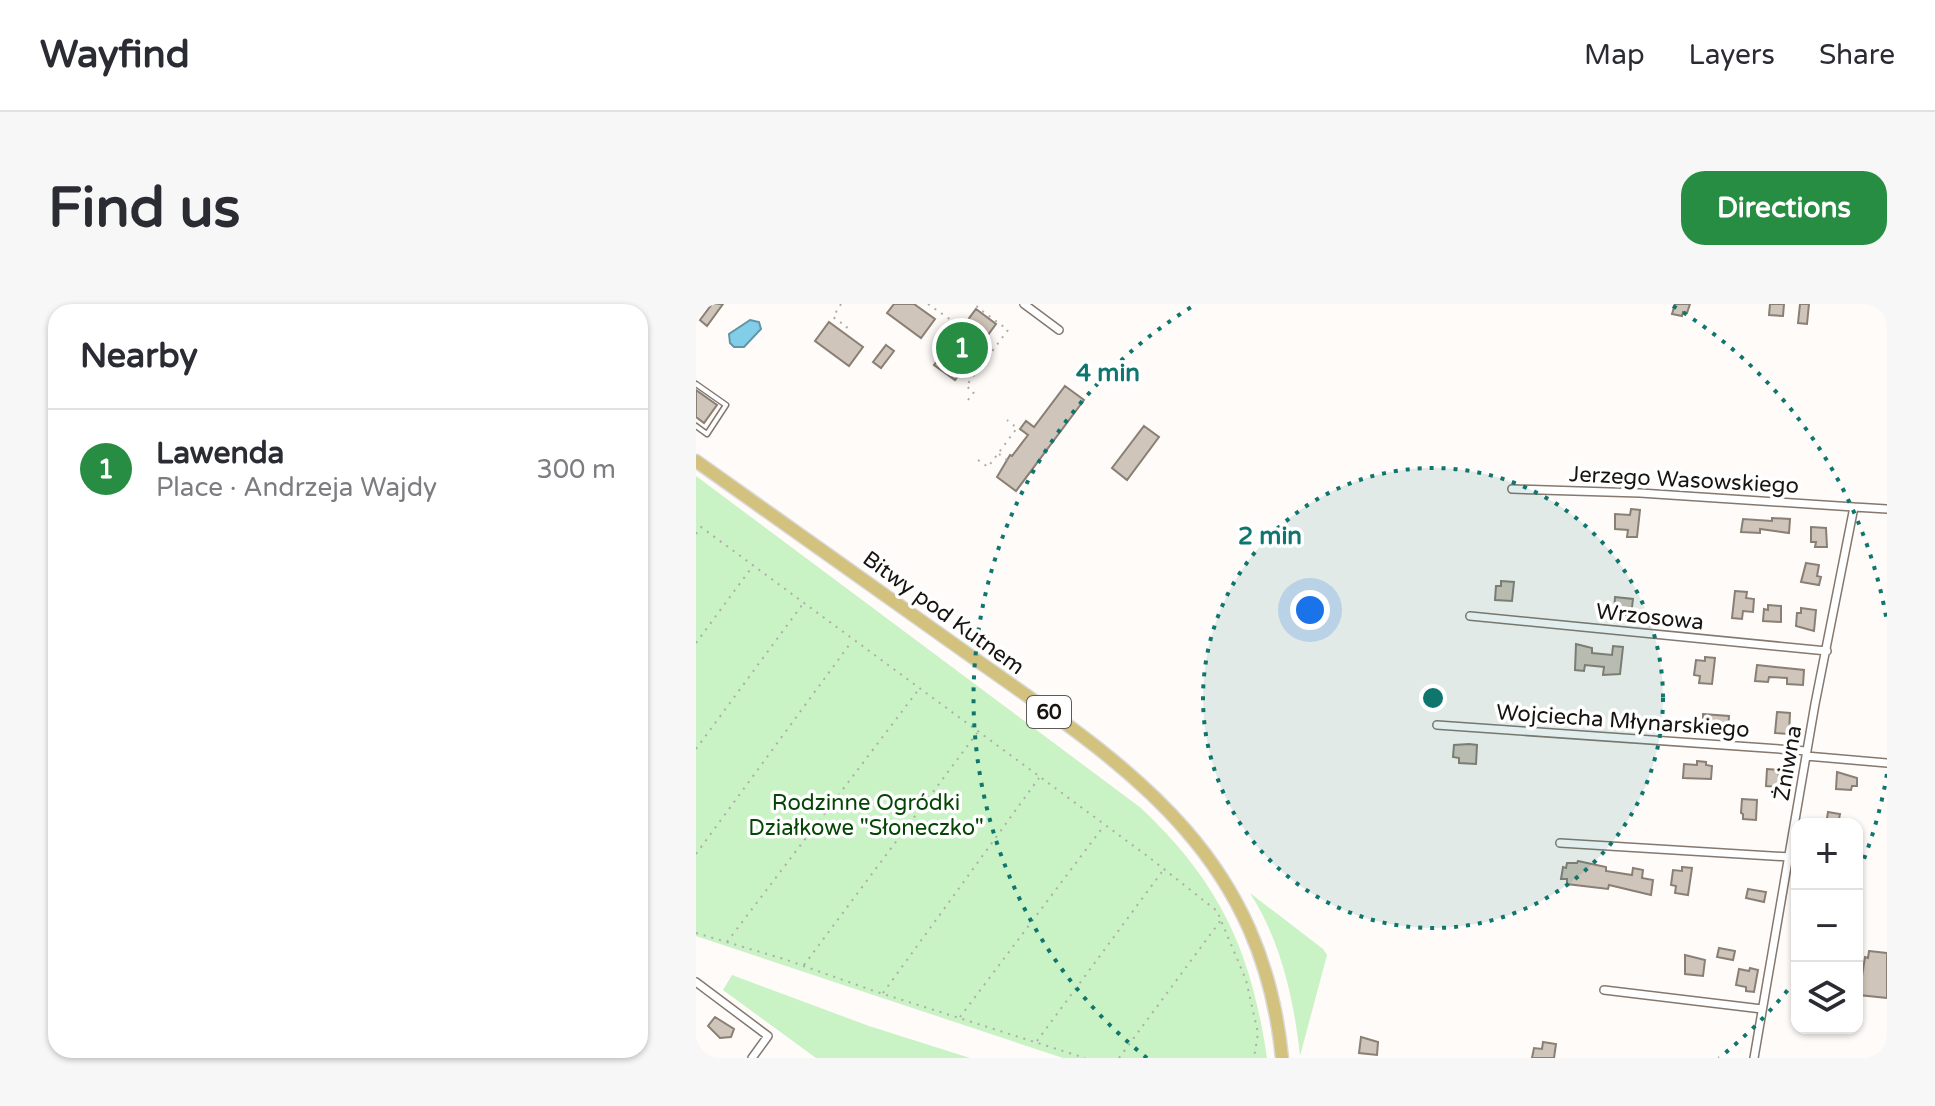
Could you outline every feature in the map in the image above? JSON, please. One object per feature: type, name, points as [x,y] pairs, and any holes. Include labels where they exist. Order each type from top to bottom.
[{"type":"main road","name":"Bitwy pod Kutnem","points":[[696,461],[1060,719],[1149,790],[1207,855],[1241,909],[1270,985],[1282,1058]]},
{"type":"street","points":[[1024,304],[1059,330]]},
{"type":"street","name":"Jerzego Wasowskiego","points":[[1512,489],[1640,493],[1854,507]]},
{"type":"street","points":[[1854,507],[1887,509]]},
{"type":"street","name":"Żniwna","points":[[1754,1058],[1806,754],[1854,507]]},
{"type":"street","name":"Wrzosowa","points":[[1470,616],[1827,651]]},
{"type":"street","name":"Wojciecha Młynarskiego","points":[[1437,725],[1887,763]]},
{"type":"street","points":[[1560,843],[1789,857]]},
{"type":"street","points":[[696,982],[768,1036],[752,1058]]},
{"type":"street","points":[[1604,990],[1762,1009]]},
{"type":"lane","points":[[696,384],[726,405],[707,434],[696,426]]},
{"type":"path","points":[[841,304],[833,317],[847,327],[843,332]]},
{"type":"path","points":[[928,304],[951,320]]},
{"type":"path","points":[[968,400],[974,392],[966,386],[1008,330],[977,307],[979,304]]},
{"type":"path","points":[[981,341],[993,350]]},
{"type":"path","points":[[961,368],[973,377]]},
{"type":"path","points":[[978,460],[988,467],[1017,428],[1007,420]]},
{"type":"path","points":[[998,454],[1007,460]]},
{"type":"path","points":[[696,534],[701,527],[1217,911],[1246,980],[1258,1033],[1254,1058]]},
{"type":"path","points":[[696,643],[753,566]]},
{"type":"path","points":[[696,749],[803,603]]},
{"type":"path","points":[[696,854],[853,640]]},
{"type":"path","points":[[726,943],[919,689]]},
{"type":"path","points":[[804,966],[977,732]]},
{"type":"path","points":[[883,994],[1039,778]]},
{"type":"path","points":[[959,1017],[1104,825]]},
{"type":"path","points":[[1037,1042],[1164,869]]},
{"type":"path","points":[[1119,1058],[1221,920]]},
{"type":"path","points":[[696,933],[1085,1058]]},
{"type":"green space","name":"Rodzinne Ogródki Działkowe \"Słoneczko\"","points":[[696,476],[1141,808],[1192,864],[1228,921],[1252,984],[1267,1058],[1063,1058],[696,936]]},
{"type":"green space","points":[[1250,893],[1327,955],[1300,1056],[1294,1014],[1278,951]]},
{"type":"green space","points":[[732,975],[869,1026],[970,1058],[816,1058],[723,990]]},
{"type":"water","points":[[750,320],[759,322],[761,329],[744,347],[734,347],[729,334]]},
{"type":"building","points":[[712,304],[723,304],[707,326],[700,320]]},
{"type":"building","points":[[894,304],[914,304],[935,319],[921,338],[887,313]]},
{"type":"building","points":[[1675,304],[1690,304],[1687,313],[1683,312],[1682,316],[1672,314]]},
{"type":"building","points":[[1770,304],[1784,304],[1783,316],[1769,315]]},
{"type":"building","points":[[1800,304],[1809,304],[1807,324],[1798,323]]},
{"type":"building","points":[[976,309],[996,324],[955,380],[934,365]]},
{"type":"building","points":[[829,322],[863,347],[849,366],[815,341]]},
{"type":"building","points":[[886,345],[894,351],[881,368],[873,362]]},
{"type":"building","points":[[1065,386],[1084,400],[1016,491],[997,477],[1010,455],[1028,435],[1020,429],[1026,421],[1034,427]]},
{"type":"building","points":[[696,390],[717,405],[704,423],[696,417]]},
{"type":"building","points":[[1144,426],[1159,437],[1127,480],[1112,468]]},
{"type":"building","points":[[1631,509],[1640,510],[1637,537],[1627,537],[1628,530],[1615,529],[1615,514],[1630,515]]},
{"type":"building","points":[[1772,518],[1790,519],[1789,533],[1760,529],[1760,533],[1741,532],[1743,519],[1772,521]]},
{"type":"building","points":[[1811,527],[1826,528],[1827,547],[1815,547],[1816,542],[1811,542]]},
{"type":"building","points":[[1806,563],[1819,565],[1819,585],[1801,582]]},
{"type":"building","points":[[1501,581],[1514,582],[1512,601],[1495,600],[1496,586],[1501,586]]},
{"type":"building","points":[[1735,591],[1747,592],[1746,598],[1754,599],[1753,612],[1743,611],[1742,619],[1732,618]]},
{"type":"building","points":[[1615,597],[1633,599],[1631,616],[1614,614]]},
{"type":"building","points":[[1768,605],[1781,606],[1781,622],[1763,621],[1764,609],[1768,610]]},
{"type":"building","points":[[1801,608],[1816,610],[1814,631],[1796,626],[1797,613],[1801,613]]},
{"type":"building","points":[[1576,644],[1592,648],[1592,653],[1612,655],[1613,646],[1623,647],[1620,674],[1603,675],[1604,667],[1585,665],[1584,671],[1575,670]]},
{"type":"building","points":[[1705,657],[1715,658],[1712,684],[1699,683],[1700,676],[1694,675],[1696,660],[1705,661]]},
{"type":"building","points":[[1757,665],[1804,670],[1803,685],[1787,684],[1787,678],[1769,677],[1768,682],[1755,681]]},
{"type":"building","points":[[1777,712],[1790,713],[1789,734],[1775,733]]},
{"type":"building","points":[[1703,714],[1729,716],[1728,730],[1703,728]]},
{"type":"building","points":[[1454,745],[1477,745],[1476,764],[1459,763],[1459,758],[1453,757]]},
{"type":"building","points":[[1697,761],[1712,766],[1711,779],[1683,778],[1684,764],[1697,765]]},
{"type":"building","points":[[1767,769],[1779,770],[1778,787],[1766,786]]},
{"type":"building","points":[[1837,772],[1857,778],[1857,786],[1852,786],[1851,790],[1836,789]]},
{"type":"building","points":[[1742,799],[1757,800],[1756,820],[1743,819]]},
{"type":"building","points":[[1828,812],[1840,814],[1839,818],[1827,818]]},
{"type":"building","points":[[1578,861],[1606,867],[1606,871],[1632,875],[1633,868],[1643,870],[1642,878],[1653,880],[1651,895],[1609,885],[1608,889],[1567,884],[1567,879],[1561,879],[1563,867]]},
{"type":"building","points":[[1682,867],[1692,868],[1688,895],[1675,893],[1676,886],[1671,885],[1673,870],[1682,871]]},
{"type":"building","points":[[1748,889],[1766,892],[1764,902],[1746,898]]},
{"type":"building","points":[[1719,948],[1735,951],[1733,960],[1717,957]]},
{"type":"building","points":[[1869,951],[1887,953],[1887,998],[1863,995],[1863,970],[1865,957],[1868,958]]},
{"type":"building","points":[[1685,955],[1705,960],[1703,976],[1685,974]]},
{"type":"building","points":[[1750,968],[1758,970],[1754,992],[1736,985],[1739,969],[1749,971]]},
{"type":"building","points":[[715,1017],[734,1029],[731,1037],[720,1038],[708,1026]]},
{"type":"building","points":[[1361,1037],[1378,1042],[1377,1055],[1359,1053]]},
{"type":"building","points":[[1543,1042],[1556,1044],[1554,1058],[1532,1058],[1534,1048],[1542,1049]]},
{"type":"place","name":"Lawenda","points":[[962,348]]}]
